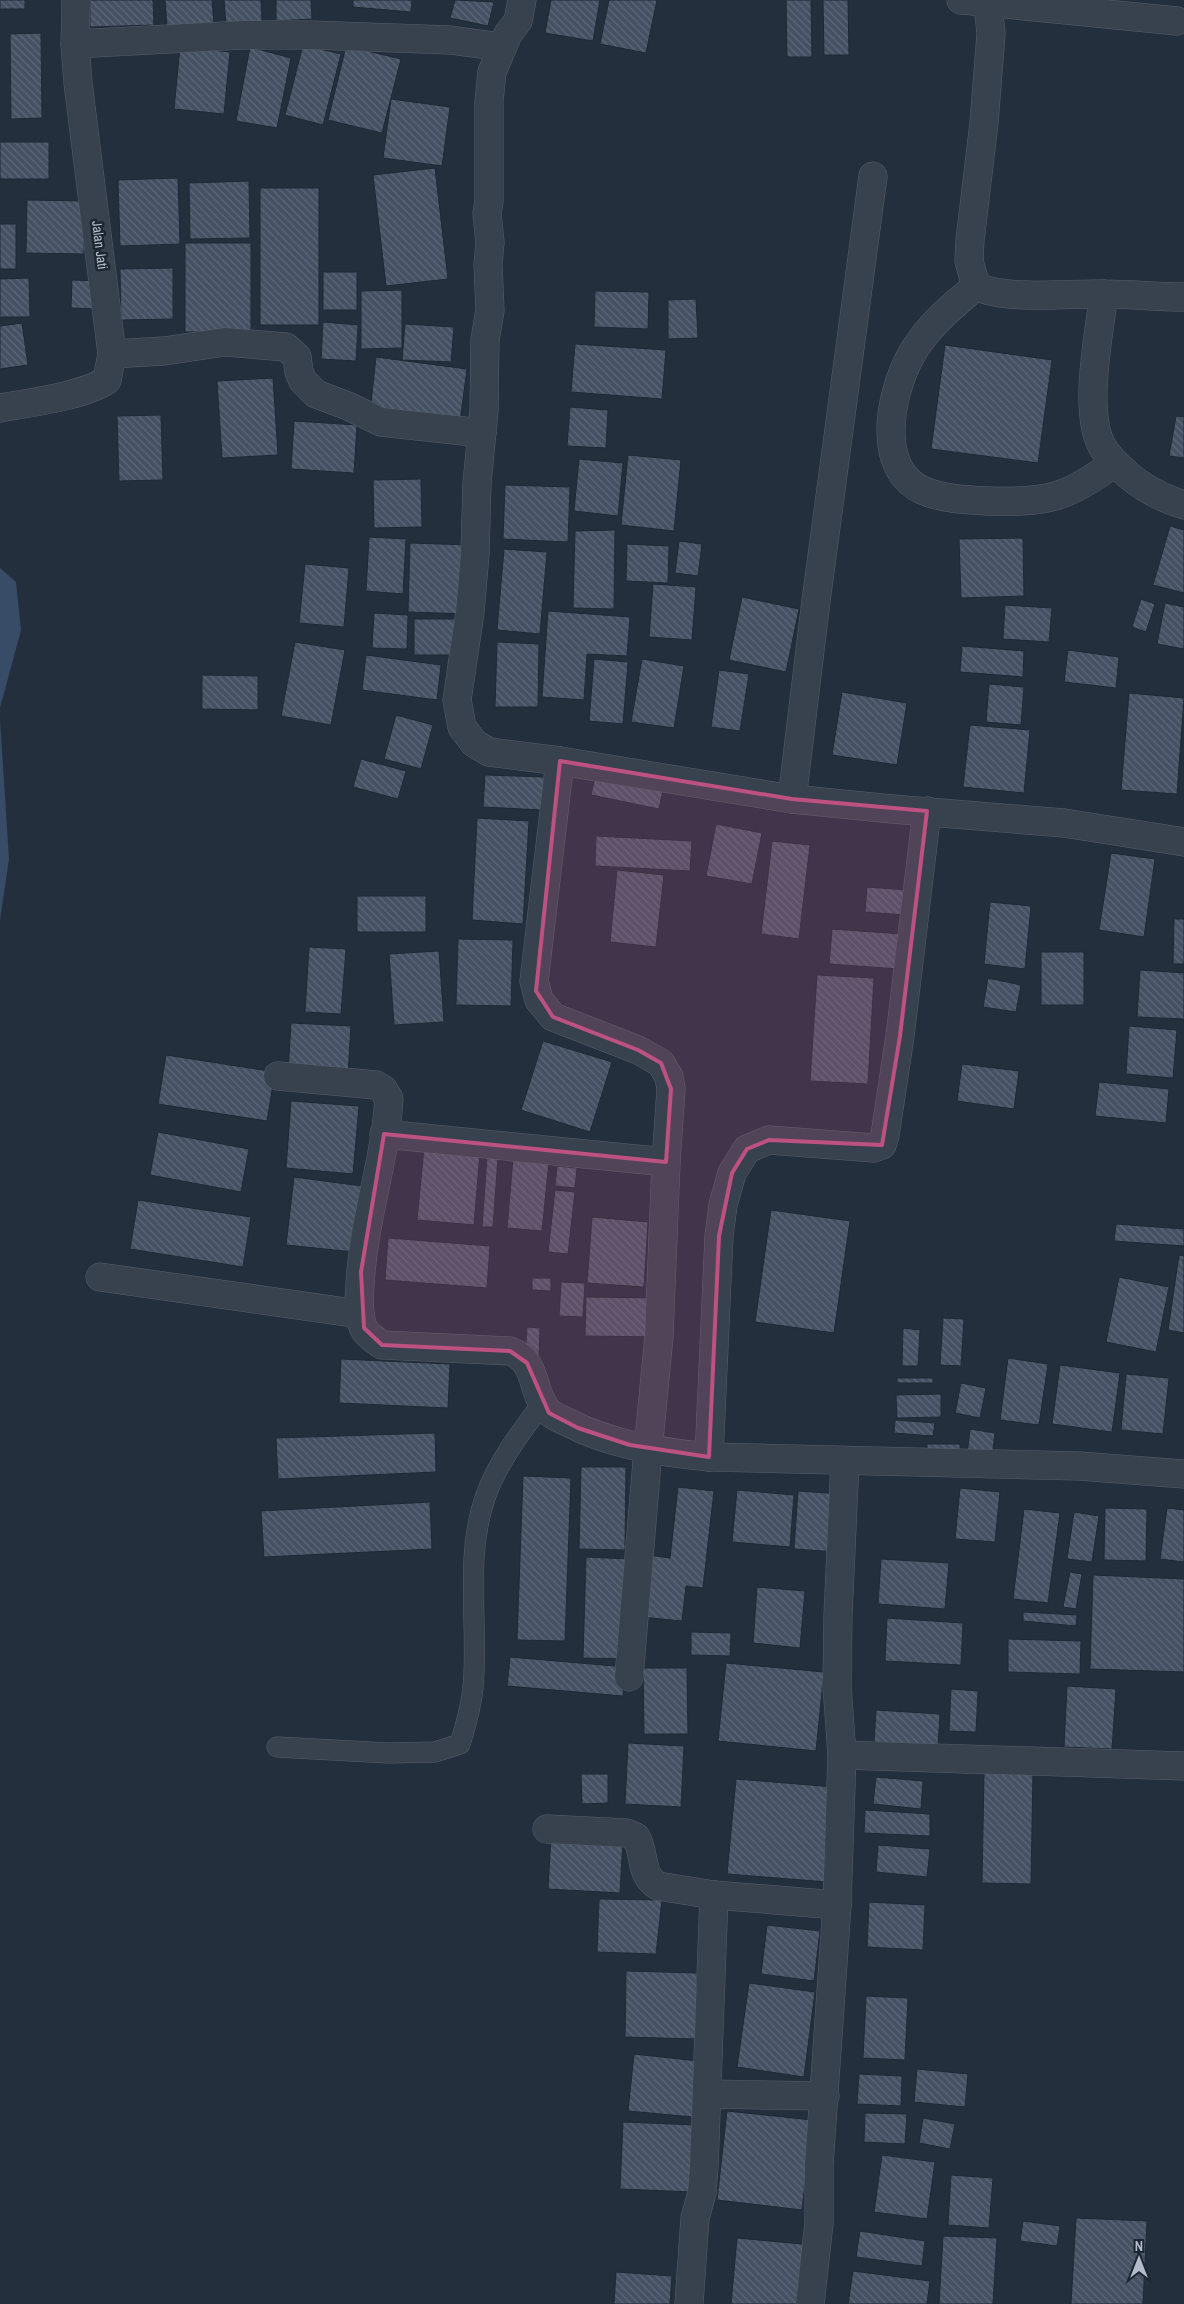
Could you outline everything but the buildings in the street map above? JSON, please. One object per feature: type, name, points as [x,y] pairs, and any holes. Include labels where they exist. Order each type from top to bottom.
[{"type":"street","name":"Jalan Jati","points":[[0,408],[80,391],[100,384],[107,380],[112,354],[78,83],[76,0]]},
{"type":"street","points":[[522,0],[518,20],[502,47],[492,72],[488,101],[489,201],[487,213],[490,243],[488,264],[490,310],[485,340],[482,433],[477,483],[474,564],[457,700],[462,727],[474,743],[489,752],[560,761],[792,799],[892,810],[926,811],[1064,823],[1184,842]]},
{"type":"street","points":[[973,1],[1177,21]]},
{"type":"street","points":[[973,1],[990,19],[991,34],[984,123],[970,240],[969,261],[976,286],[986,291],[1006,294],[1104,294],[1184,298]]},
{"type":"street","points":[[76,44],[243,36],[311,35],[450,40],[502,47]]},
{"type":"street","points":[[792,799],[817,591],[874,176]]},
{"type":"street","points":[[976,286],[935,321],[915,349],[900,380],[892,413],[891,449],[901,473],[921,490],[958,500],[1024,502],[1060,496],[1091,481],[1114,463]]},
{"type":"street","points":[[1104,294],[1092,398],[1101,445],[1114,463],[1148,491],[1184,505]]},
{"type":"street","points":[[112,354],[164,351],[225,342],[286,347],[297,357],[299,372],[303,381],[316,394],[348,406],[381,422],[482,433]]},
{"type":"street","points":[[560,761],[534,981],[536,991],[545,1010],[553,1017],[638,1050],[661,1063],[670,1077],[671,1089],[666,1162],[660,1336],[648,1450],[629,1677]]},
{"type":"street","points":[[709,1458],[719,1236],[723,1205],[732,1173],[747,1149],[769,1140],[874,1148],[882,1145],[887,1124],[900,1036],[926,811]]},
{"type":"street","points":[[278,1076],[376,1084],[383,1089],[389,1099],[363,1251],[360,1314],[364,1328],[372,1338],[382,1345],[510,1352],[520,1355],[531,1371],[542,1404],[549,1413],[578,1428],[648,1450],[709,1458],[1079,1466],[1184,1474]]},
{"type":"street","points":[[384,1134],[666,1162]]},
{"type":"street","points":[[100,1277],[360,1314]]},
{"type":"street","points":[[810,2304],[819,2223],[819,2165],[837,1905],[842,1755],[837,1686],[838,1615],[845,1461]]},
{"type":"street","points":[[842,1755],[1184,1766]]},
{"type":"street","points":[[547,1829],[626,1833],[636,1837],[640,1844],[645,1874],[651,1882],[658,1886],[714,1895],[837,1905]]},
{"type":"street","points":[[689,2304],[695,2218],[702,2193],[704,2167],[714,1895]]},
{"type":"street","points":[[708,2094],[825,2096]]},
{"type":"lane","points":[[277,1747],[388,1753],[436,1752],[460,1744],[468,1716],[473,1687],[474,1548],[485,1498],[517,1437],[542,1404]]},
{"type":"highlighted area","points":[[560,761],[792,799],[927,811],[900,1036],[882,1145],[769,1140],[747,1149],[732,1173],[719,1236],[709,1457],[630,1445],[578,1428],[549,1413],[527,1363],[510,1351],[382,1345],[364,1328],[361,1272],[384,1134],[666,1162],[671,1089],[661,1063],[638,1050],[553,1017],[536,991]]},
{"type":"water","points":[[0,568],[16,582],[21,630],[0,708]]},
{"type":"water","points":[[0,720],[9,859],[0,920]]}]
